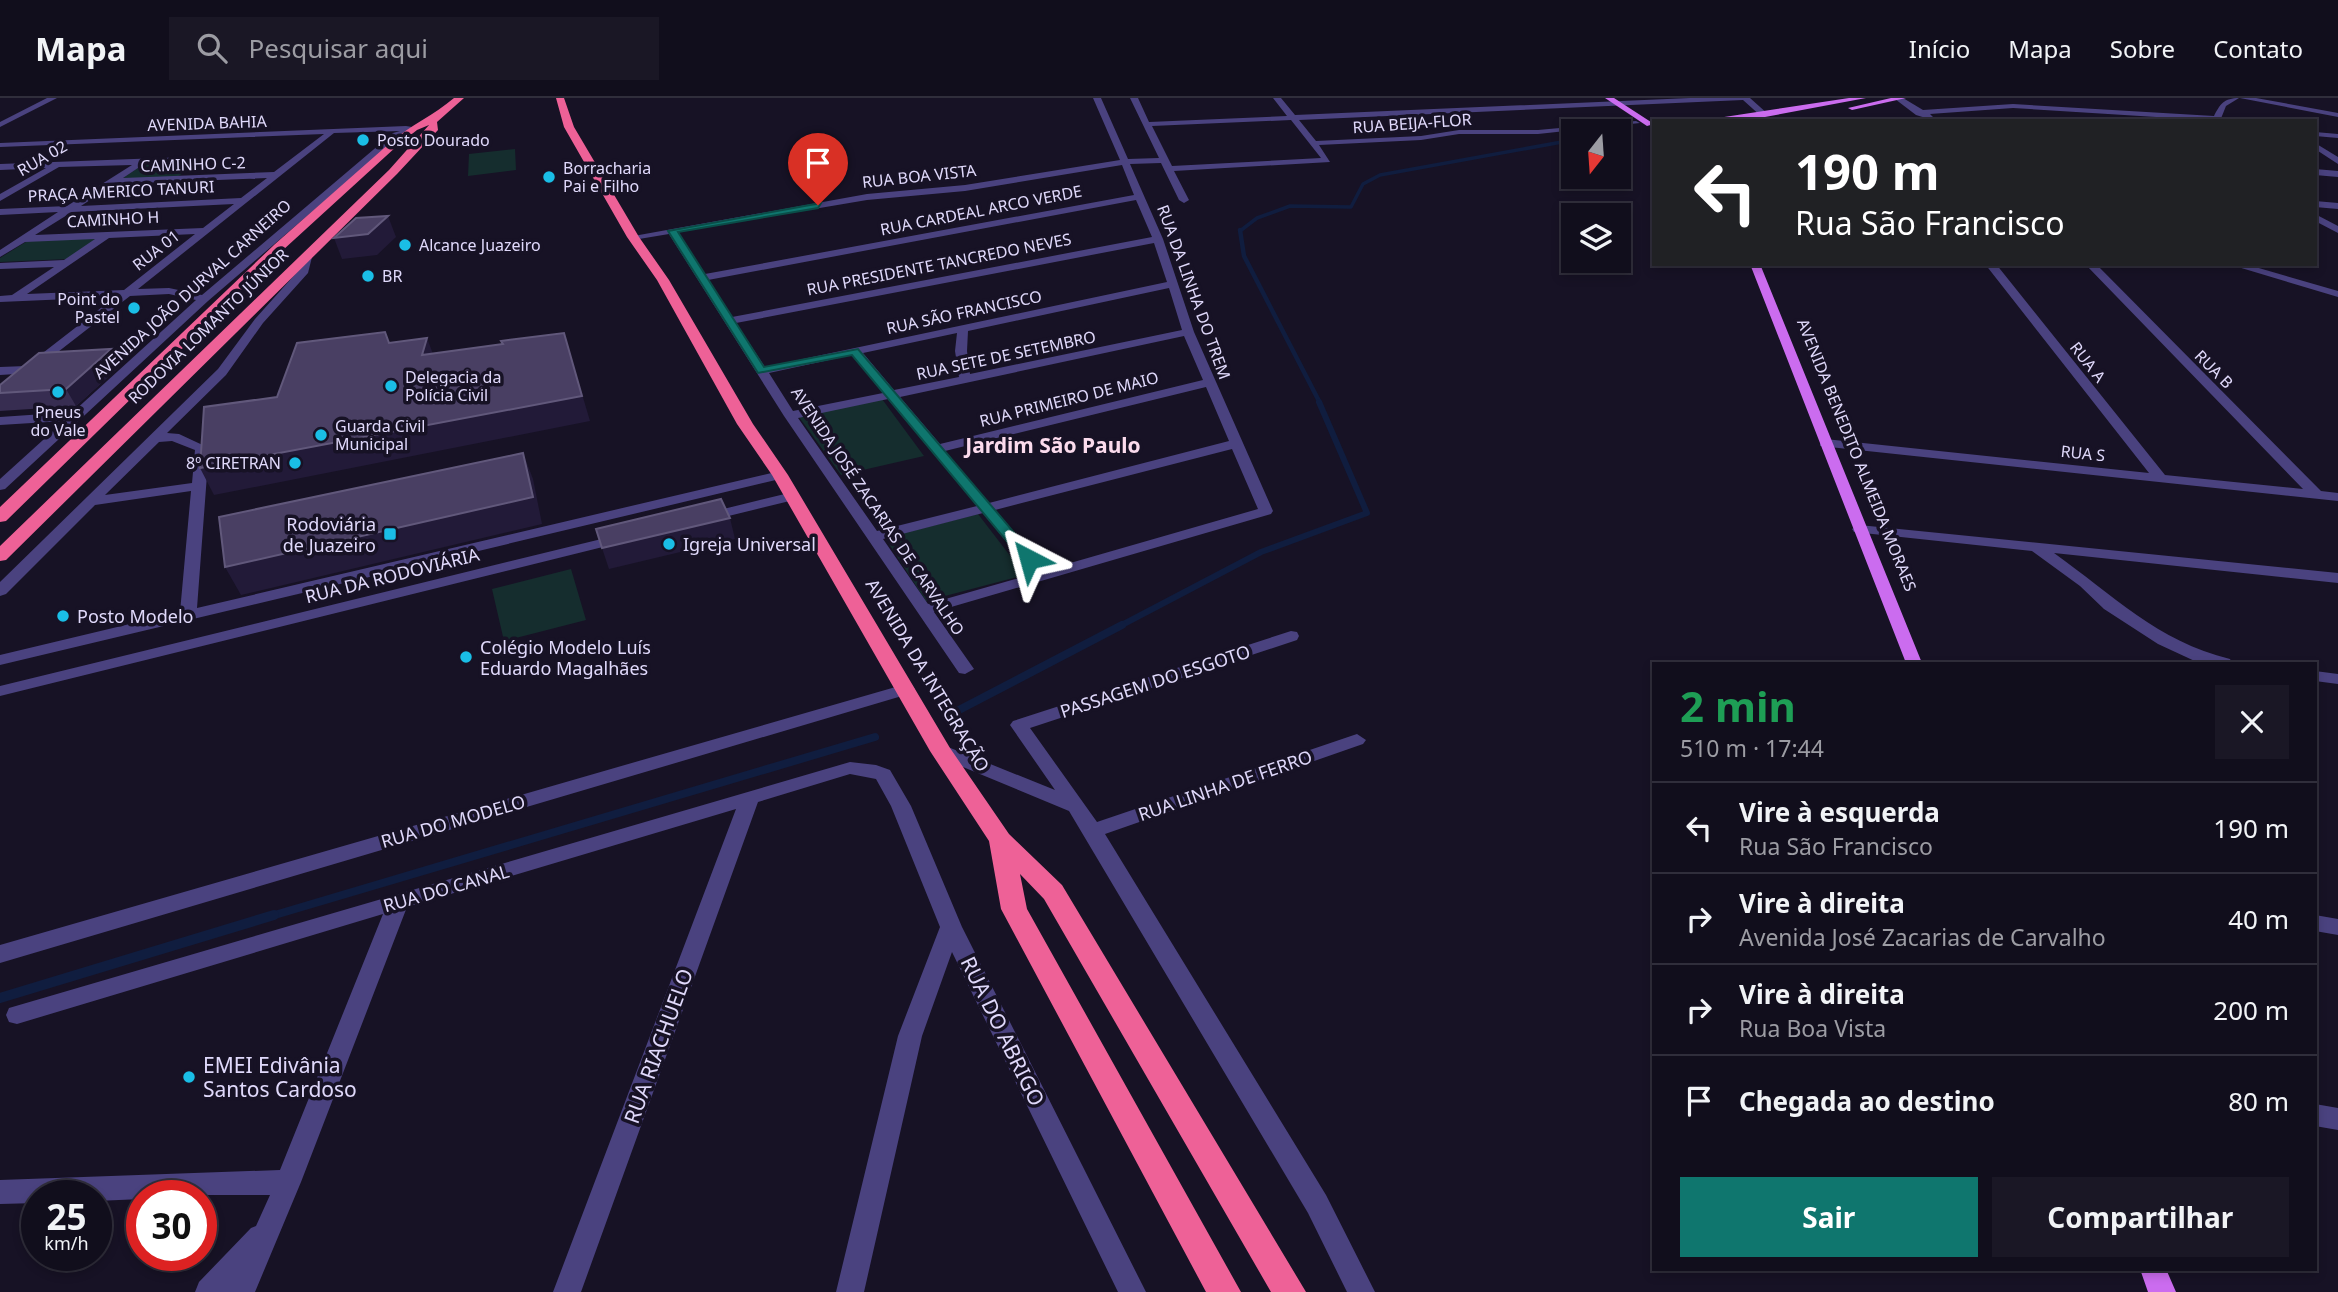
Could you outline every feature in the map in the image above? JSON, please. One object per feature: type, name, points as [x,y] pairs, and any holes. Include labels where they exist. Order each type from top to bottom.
[{"type":"highway","name":"RODOVIA LOMANTO JÚNIOR","points":[[0,517],[279,247],[414,128],[432,121],[460,98]]},
{"type":"highway","name":"AVENIDA DA INTEGRAÇÃO","points":[[560,98],[569,127],[633,237],[663,280],[745,424],[793,496],[942,751],[1001,840],[1014,909],[1224,1292]]},
{"type":"highway","name":"RODOVIA LOMANTO JÚNIOR","points":[[0,556],[307,257],[435,128],[432,121]]},
{"type":"highway","points":[[157,367],[161,340]]},
{"type":"highway","points":[[1001,840],[1053,892],[1085,942],[1289,1292]]},
{"type":"main road","points":[[1723,119],[1765,115],[1862,98]]},
{"type":"main road","points":[[1790,119],[1901,98]]},
{"type":"main road","points":[[1613,100],[1652,125]]},
{"type":"main road","name":"AVENIDA BENEDITO ALMEIDA MORAES","points":[[1756,266],[1914,662]]},
{"type":"main road","points":[[2154,1271],[2162,1292]]},
{"type":"street","points":[[0,125],[53,98]]},
{"type":"street","name":"RUA DA LINHA DO TREM","points":[[1043,576],[1266,510],[1188,332],[1158,239],[1097,98]]},
{"type":"street","points":[[1134,98],[1184,200]]},
{"type":"street","points":[[1277,98],[1315,143]]},
{"type":"street","points":[[1147,124],[1436,107],[1744,98],[1765,115]]},
{"type":"street","points":[[1901,98],[1924,119]]},
{"type":"street","points":[[1919,114],[2013,106],[2067,98]]},
{"type":"street","points":[[2217,119],[2223,105],[2235,98]]},
{"type":"street","points":[[2244,98],[2338,115]]},
{"type":"street","points":[[2013,106],[2202,119]]},
{"type":"street","points":[[1436,107],[1459,132]]},
{"type":"street","points":[[1919,114],[1933,119]]},
{"type":"street","points":[[0,117],[18,116]]},
{"type":"street","name":"RUA BEIJA-FLOR","points":[[1315,143],[1421,138],[1459,132],[1538,132],[1636,123]]},
{"type":"street","name":"AVENIDA BAHIA","points":[[0,145],[414,128]]},
{"type":"street","name":"AVENIDA JOÃO DURVAL CARNEIRO","points":[[0,486],[204,299],[396,135],[414,128]]},
{"type":"street","name":"RUA 01","points":[[0,393],[331,132]]},
{"type":"street","points":[[2317,134],[2338,136]]},
{"type":"street","points":[[231,147],[249,136]]},
{"type":"street","name":"RUA 02","points":[[0,198],[98,141]]},
{"type":"street","name":"RUA BOA VISTA","points":[[633,237],[867,197],[998,184],[1125,162],[1318,162],[1327,158],[1315,143]]},
{"type":"street","points":[[2317,146],[2338,161]]},
{"type":"street","points":[[184,179],[223,153]]},
{"type":"street","points":[[0,167],[214,159]]},
{"type":"street","points":[[0,254],[143,162]]},
{"type":"street","points":[[2317,172],[2338,173]]},
{"type":"street","name":"CAMINHO C-2","points":[[112,181],[275,176]]},
{"type":"street","name":"RUA CARDEAL ARCO VERDE","points":[[702,278],[1141,196]]},
{"type":"street","name":"PRAÇA AMERICO TANURI","points":[[0,212],[243,201]]},
{"type":"street","points":[[2317,204],[2338,206]]},
{"type":"street","points":[[2318,218],[2338,223]]},
{"type":"street","points":[[2318,218],[2338,230]]},
{"type":"street","name":"CAMINHO H","points":[[22,239],[205,231]]},
{"type":"street","name":"AVENIDA JOSÉ ZACARIAS DE CARVALHO","points":[[672,231],[790,416],[965,669]]},
{"type":"street","points":[[0,309],[107,235]]},
{"type":"street","name":"RUA PRESIDENTE TANCREDO NEVES","points":[[727,321],[1158,239]]},
{"type":"street","points":[[0,591],[222,372],[258,321],[304,271],[307,257]]},
{"type":"street","points":[[0,266],[67,263]]},
{"type":"street","name":"RUA A","points":[[1992,266],[2161,479]]},
{"type":"street","name":"RUA B","points":[[2092,266],[2317,495]]},
{"type":"street","points":[[2240,266],[2338,293]]},
{"type":"street","points":[[0,299],[169,291],[226,281]]},
{"type":"street","name":"RUA SÃO FRANCISCO","points":[[761,371],[1173,284]]},
{"type":"street","points":[[169,291],[204,299]]},
{"type":"street","points":[[963,328],[961,351],[965,379]]},
{"type":"street","name":"RUA SETE DE SETEMBRO","points":[[790,416],[1188,332]]},
{"type":"street","points":[[855,351],[889,396],[1043,576],[924,610]]},
{"type":"street","points":[[0,371],[29,370]]},
{"type":"street","name":"RUA PRIMEIRO DE MAIO","points":[[936,449],[1210,383]]},
{"type":"street","points":[[0,421],[75,416]]},
{"type":"street","points":[[153,438],[174,437],[202,448],[198,523],[188,616]]},
{"type":"street","name":"RUA S","points":[[1825,443],[2338,498]]},
{"type":"street","points":[[873,537],[1235,444]]},
{"type":"street","name":"RUA DA RODOVIÁRIA","points":[[0,660],[780,475]]},
{"type":"street","points":[[89,502],[198,486]]},
{"type":"street","points":[[684,523],[793,496]]},
{"type":"street","points":[[576,524],[595,525],[601,529],[598,540],[589,546]]},
{"type":"street","points":[[1859,529],[2338,578]]},
{"type":"street","name":"RUA DA RODOVIÁRIA","points":[[0,691],[643,533]]},
{"type":"street","points":[[2034,547],[2086,583],[2110,606],[2164,640],[2206,660],[2218,662]]},
{"type":"street","points":[[267,625],[258,622],[254,615],[256,607],[268,596]]},
{"type":"street","name":"PASSAGEM DO ESGOTO","points":[[1075,806],[1019,725],[1291,636]]},
{"type":"street","points":[[2317,676],[2338,679]]},
{"type":"street","name":"RUA DO MODELO","points":[[0,954],[906,689]]},
{"type":"street","name":"RUA LINHA DE FERRO","points":[[1093,831],[1357,740]]},
{"type":"street","points":[[942,751],[1075,806],[1093,831],[1317,1204],[1361,1292]]},
{"type":"street","name":"RUA DO CANAL","points":[[17,1015],[850,768],[876,771]]},
{"type":"street","name":"RUA DO ABRIGO","points":[[876,771],[883,775],[901,806],[951,926],[1132,1292]]},
{"type":"street","name":"RUA RIACHUELO","points":[[566,1292],[749,800]]},
{"type":"street","points":[[241,1292],[270,1227],[399,902]]},
{"type":"street","points":[[2317,923],[2338,927]]},
{"type":"street","points":[[850,1292],[909,1036],[951,926]]},
{"type":"street","points":[[2317,1115],[2338,1119]]},
{"type":"street","points":[[0,1192],[288,1182]]},
{"type":"street","points":[[209,1292],[270,1227]]},
{"type":"green space","points":[[515,149],[516,170],[468,176],[469,154]]},
{"type":"green space","points":[[200,162],[177,177],[120,180],[144,164]]},
{"type":"green space","points":[[100,237],[68,259],[0,262],[0,258],[29,240]]},
{"type":"green space","points":[[882,399],[924,456],[841,475],[799,417]]},
{"type":"green space","points":[[978,514],[1025,575],[926,601],[885,538]]},
{"type":"green space","points":[[571,569],[586,620],[504,641],[492,589]]},
{"type":"building","points":[[388,216],[368,234],[334,238],[356,218]]},
{"type":"building","points":[[385,332],[389,343],[427,338],[422,355],[564,333],[582,396],[200,468],[204,407],[277,397],[297,343]]},
{"type":"building","points":[[111,349],[66,389],[0,393],[0,385],[39,353]]},
{"type":"building","points":[[523,453],[533,497],[225,567],[219,517]]},
{"type":"building","points":[[721,499],[730,518],[602,548],[596,529]]},
{"type":"waterway","points":[[1240,231],[1257,218],[1290,206],[1351,207],[1363,184],[1380,175],[1561,142]]},
{"type":"waterway","points":[[1240,231],[1244,256],[1320,403]]},
{"type":"waterway","points":[[1118,627],[1261,552],[1367,513],[1319,402]]},
{"type":"waterway","points":[[957,711],[1122,625]]},
{"type":"waterway","points":[[268,917],[875,737]]},
{"type":"waterway","points":[[0,998],[274,915]]},
{"type":"place","name":"Posto Dourado","points":[[363,140]]},
{"type":"place","name":"Borracharia Pai e Filho","points":[[549,177]]},
{"type":"place","name":"Alcance Juazeiro","points":[[405,245]]},
{"type":"place","name":"BR","points":[[368,276]]},
{"type":"place","name":"Point do Pastel","points":[[134,308]]},
{"type":"place","name":"Delegacia da Polícia Civil","points":[[391,386]]},
{"type":"place","name":"Pneus do Vale","points":[[58,392]]},
{"type":"place","name":"Guarda Civil Municipal","points":[[321,435]]},
{"type":"place","name":"8º CIRETRAN","points":[[295,463]]},
{"type":"place","name":"Rodoviária de Juazeiro","points":[[390,534]]},
{"type":"place","name":"Igreja Universal","points":[[669,544]]},
{"type":"place","name":"Posto Modelo","points":[[63,616]]},
{"type":"place","name":"Colégio Modelo Luís Eduardo Magalhães","points":[[466,657]]},
{"type":"place","name":"EMEI Edivânia Santos Cardoso","points":[[189,1077]]},
{"type":"district","name":"Jardim São Paulo","points":[[1053,445]]},
{"type":"route","points":[[818,205],[672,231],[761,371],[855,351],[889,396],[1029,559]]}]
